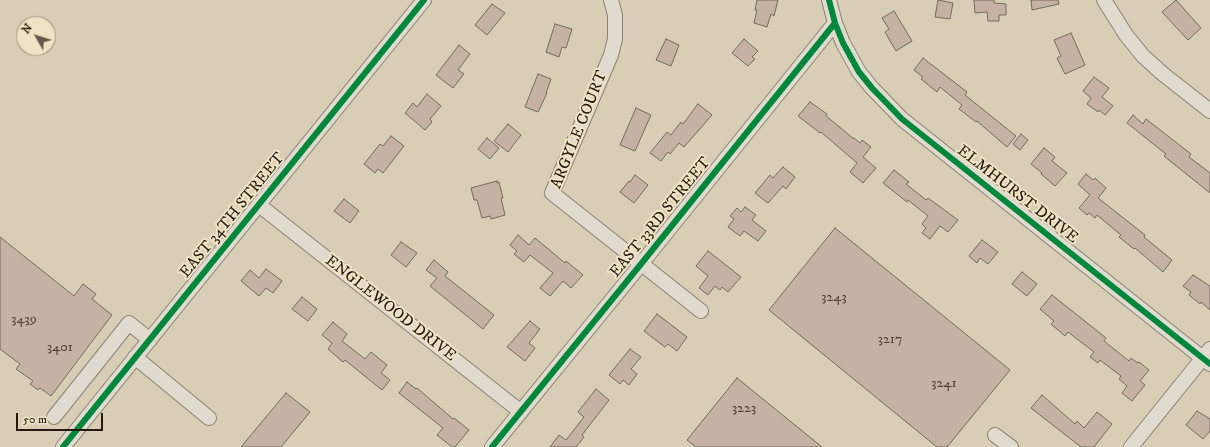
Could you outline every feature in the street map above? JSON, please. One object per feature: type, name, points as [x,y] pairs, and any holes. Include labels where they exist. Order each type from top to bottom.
[{"type":"street","name":"EAST 34TH STREET","points":[[63,447],[424,0]]},
{"type":"street","name":"ARGYLE COURT","points":[[611,0],[615,15],[615,39],[611,55],[552,193],[701,311]]},
{"type":"street","points":[[829,0],[835,23]]},
{"type":"street","points":[[1104,0],[1122,31],[1143,56],[1163,74],[1210,111]]},
{"type":"street","name":"EAST 33RD STREET","points":[[492,447],[835,23]]},
{"type":"street","name":"ELMHURST DRIVE","points":[[835,23],[843,43],[859,72],[902,120],[1208,357]]},
{"type":"street","name":"ENGLEWOOD DRIVE","points":[[259,205],[521,412]]},
{"type":"street","points":[[54,417],[128,323],[150,340]]},
{"type":"street","points":[[136,357],[209,418]]},
{"type":"street","points":[[1131,447],[1208,357]]},
{"type":"street","points":[[995,435],[1011,447]]},
{"type":"building","points":[[757,0],[778,0],[774,16],[771,14],[767,27],[754,23],[757,10],[755,10]]},
{"type":"building","points":[[938,0],[953,3],[950,19],[935,17]]},
{"type":"building","points":[[974,0],[994,0],[994,3],[1006,4],[1006,15],[999,15],[999,21],[988,21],[987,12],[975,13]]},
{"type":"building","points":[[1031,0],[1058,0],[1059,4],[1032,10]]},
{"type":"building","points":[[1176,0],[1201,28],[1188,40],[1162,12]]},
{"type":"building","points":[[492,4],[505,13],[487,35],[475,25]]},
{"type":"building","points":[[894,11],[912,41],[896,51],[885,32],[889,29],[882,18]]},
{"type":"building","points":[[555,24],[572,29],[566,48],[562,47],[559,57],[546,52]]},
{"type":"building","points":[[1071,33],[1085,65],[1065,74],[1057,58],[1061,56],[1054,40]]},
{"type":"building","points":[[666,39],[679,45],[671,66],[656,60]]},
{"type":"building","points":[[744,39],[758,51],[752,57],[755,59],[748,66],[732,53]]},
{"type":"building","points":[[459,45],[470,54],[458,70],[464,74],[453,88],[436,75]]},
{"type":"building","points":[[923,58],[967,92],[965,95],[1016,136],[1007,147],[977,121],[976,122],[959,109],[962,105],[940,87],[937,92],[921,79],[923,77],[914,70]]},
{"type":"building","points":[[538,74],[551,79],[547,93],[538,112],[525,107]]},
{"type":"building","points":[[1094,77],[1109,88],[1102,97],[1113,106],[1105,115],[1087,104],[1091,98],[1083,91]]},
{"type":"building","points":[[427,94],[441,106],[430,119],[432,122],[425,130],[405,113],[413,103],[417,107]]},
{"type":"building","points":[[810,102],[827,114],[826,116],[854,139],[860,143],[862,140],[871,147],[863,157],[876,168],[863,183],[850,172],[857,163],[821,132],[820,133],[798,116]]},
{"type":"building","points":[[698,104],[712,115],[684,147],[679,143],[670,154],[668,152],[661,161],[650,153],[667,132],[671,135],[681,122],[683,124]]},
{"type":"building","points":[[636,108],[651,115],[635,151],[620,145]]},
{"type":"building","points":[[1133,115],[1143,124],[1146,119],[1191,154],[1189,157],[1210,173],[1210,193],[1164,156],[1166,154],[1127,123]]},
{"type":"building","points":[[508,124],[521,135],[508,152],[494,141]]},
{"type":"building","points":[[1021,134],[1028,140],[1020,150],[1013,144]]},
{"type":"building","points":[[391,136],[404,146],[383,173],[378,169],[375,173],[364,164],[380,144],[383,146]]},
{"type":"building","points":[[487,138],[499,148],[490,159],[478,149]]},
{"type":"building","points":[[1044,148],[1055,157],[1052,161],[1067,173],[1055,186],[1031,164]]},
{"type":"building","points":[[783,167],[795,177],[786,189],[783,186],[768,203],[755,193],[770,175],[773,178]]},
{"type":"building","points":[[894,170],[909,182],[906,184],[926,200],[928,198],[958,220],[948,232],[940,226],[930,239],[922,233],[926,228],[922,224],[928,216],[883,183]]},
{"type":"building","points":[[1086,174],[1093,180],[1095,178],[1106,188],[1098,198],[1145,235],[1144,237],[1172,260],[1163,272],[1135,248],[1134,249],[1119,237],[1121,235],[1097,215],[1095,218],[1089,213],[1087,215],[1079,208],[1090,195],[1078,184]]},
{"type":"building","points":[[635,175],[648,185],[634,203],[620,192]]},
{"type":"building","points":[[497,181],[497,183],[499,182],[503,198],[501,198],[505,215],[491,219],[490,216],[482,218],[477,200],[474,200],[471,188]]},
{"type":"building","points":[[344,199],[359,211],[350,223],[334,211]]},
{"type":"building","points":[[745,207],[756,215],[752,220],[766,231],[758,241],[744,231],[740,236],[728,227],[734,219],[730,216],[737,208],[741,212]]},
{"type":"building","points":[[835,228],[1010,370],[947,447],[937,447],[769,310]]},
{"type":"building","points":[[518,235],[529,245],[535,238],[565,263],[566,261],[583,275],[571,288],[563,281],[550,296],[540,288],[553,273],[530,255],[524,262],[514,254],[517,251],[510,245]]},
{"type":"building","points":[[0,237],[74,296],[83,284],[96,294],[92,299],[112,315],[51,396],[40,388],[38,390],[30,384],[33,381],[16,369],[20,364],[0,349]]},
{"type":"building","points":[[982,240],[998,252],[988,264],[980,258],[977,263],[969,256]]},
{"type":"building","points":[[401,242],[417,253],[406,267],[391,255]]},
{"type":"building","points":[[708,251],[741,277],[728,292],[722,287],[720,290],[715,286],[708,295],[699,288],[708,276],[696,266]]},
{"type":"building","points":[[434,260],[448,272],[445,276],[494,315],[483,329],[430,286],[437,278],[426,270]]},
{"type":"building","points":[[266,269],[282,281],[273,293],[266,288],[259,296],[241,281],[250,270],[259,278]]},
{"type":"building","points":[[1022,272],[1037,284],[1027,296],[1012,284]]},
{"type":"building","points":[[1193,275],[1210,286],[1210,310],[1201,302],[1200,304],[1189,295],[1191,292],[1183,286]]},
{"type":"building","points":[[1052,295],[1106,338],[1104,341],[1129,361],[1131,358],[1149,370],[1140,381],[1145,385],[1132,401],[1122,393],[1127,386],[1119,379],[1121,376],[1100,360],[1098,363],[1090,357],[1094,352],[1068,332],[1065,336],[1051,324],[1054,321],[1040,309]]},
{"type":"building","points":[[302,297],[317,309],[308,321],[292,309]]},
{"type":"building","points":[[657,314],[687,337],[677,351],[668,344],[665,347],[644,331]]},
{"type":"building","points":[[530,321],[540,329],[529,343],[535,348],[525,361],[507,347]]},
{"type":"building","points":[[333,322],[347,334],[342,341],[365,359],[371,352],[387,365],[381,373],[390,380],[382,390],[345,360],[343,362],[328,349],[332,343],[322,335]]},
{"type":"building","points":[[630,349],[641,357],[631,369],[637,374],[629,385],[623,380],[620,384],[609,375]]},
{"type":"building","points":[[737,378],[822,447],[696,447],[687,440]]},
{"type":"building","points":[[407,382],[416,389],[417,388],[453,419],[454,418],[469,430],[455,447],[452,447],[437,435],[443,428],[399,393]]},
{"type":"building","points":[[596,389],[609,400],[582,435],[584,437],[576,447],[550,447],[559,435],[566,440],[584,417],[578,412]]},
{"type":"building","points":[[286,393],[310,412],[281,447],[241,447]]},
{"type":"building","points":[[1042,395],[1075,424],[1077,421],[1084,428],[1097,412],[1112,424],[1094,447],[1081,447],[1031,408]]},
{"type":"building","points":[[1197,411],[1210,419],[1210,431],[1203,439],[1186,425]]},
{"type":"cycle path","points":[[63,447],[424,0]]},
{"type":"cycle path","points":[[492,447],[835,23],[829,0]]},
{"type":"cycle path","points":[[835,23],[843,43],[859,72],[872,88],[902,119],[1210,364]]}]
